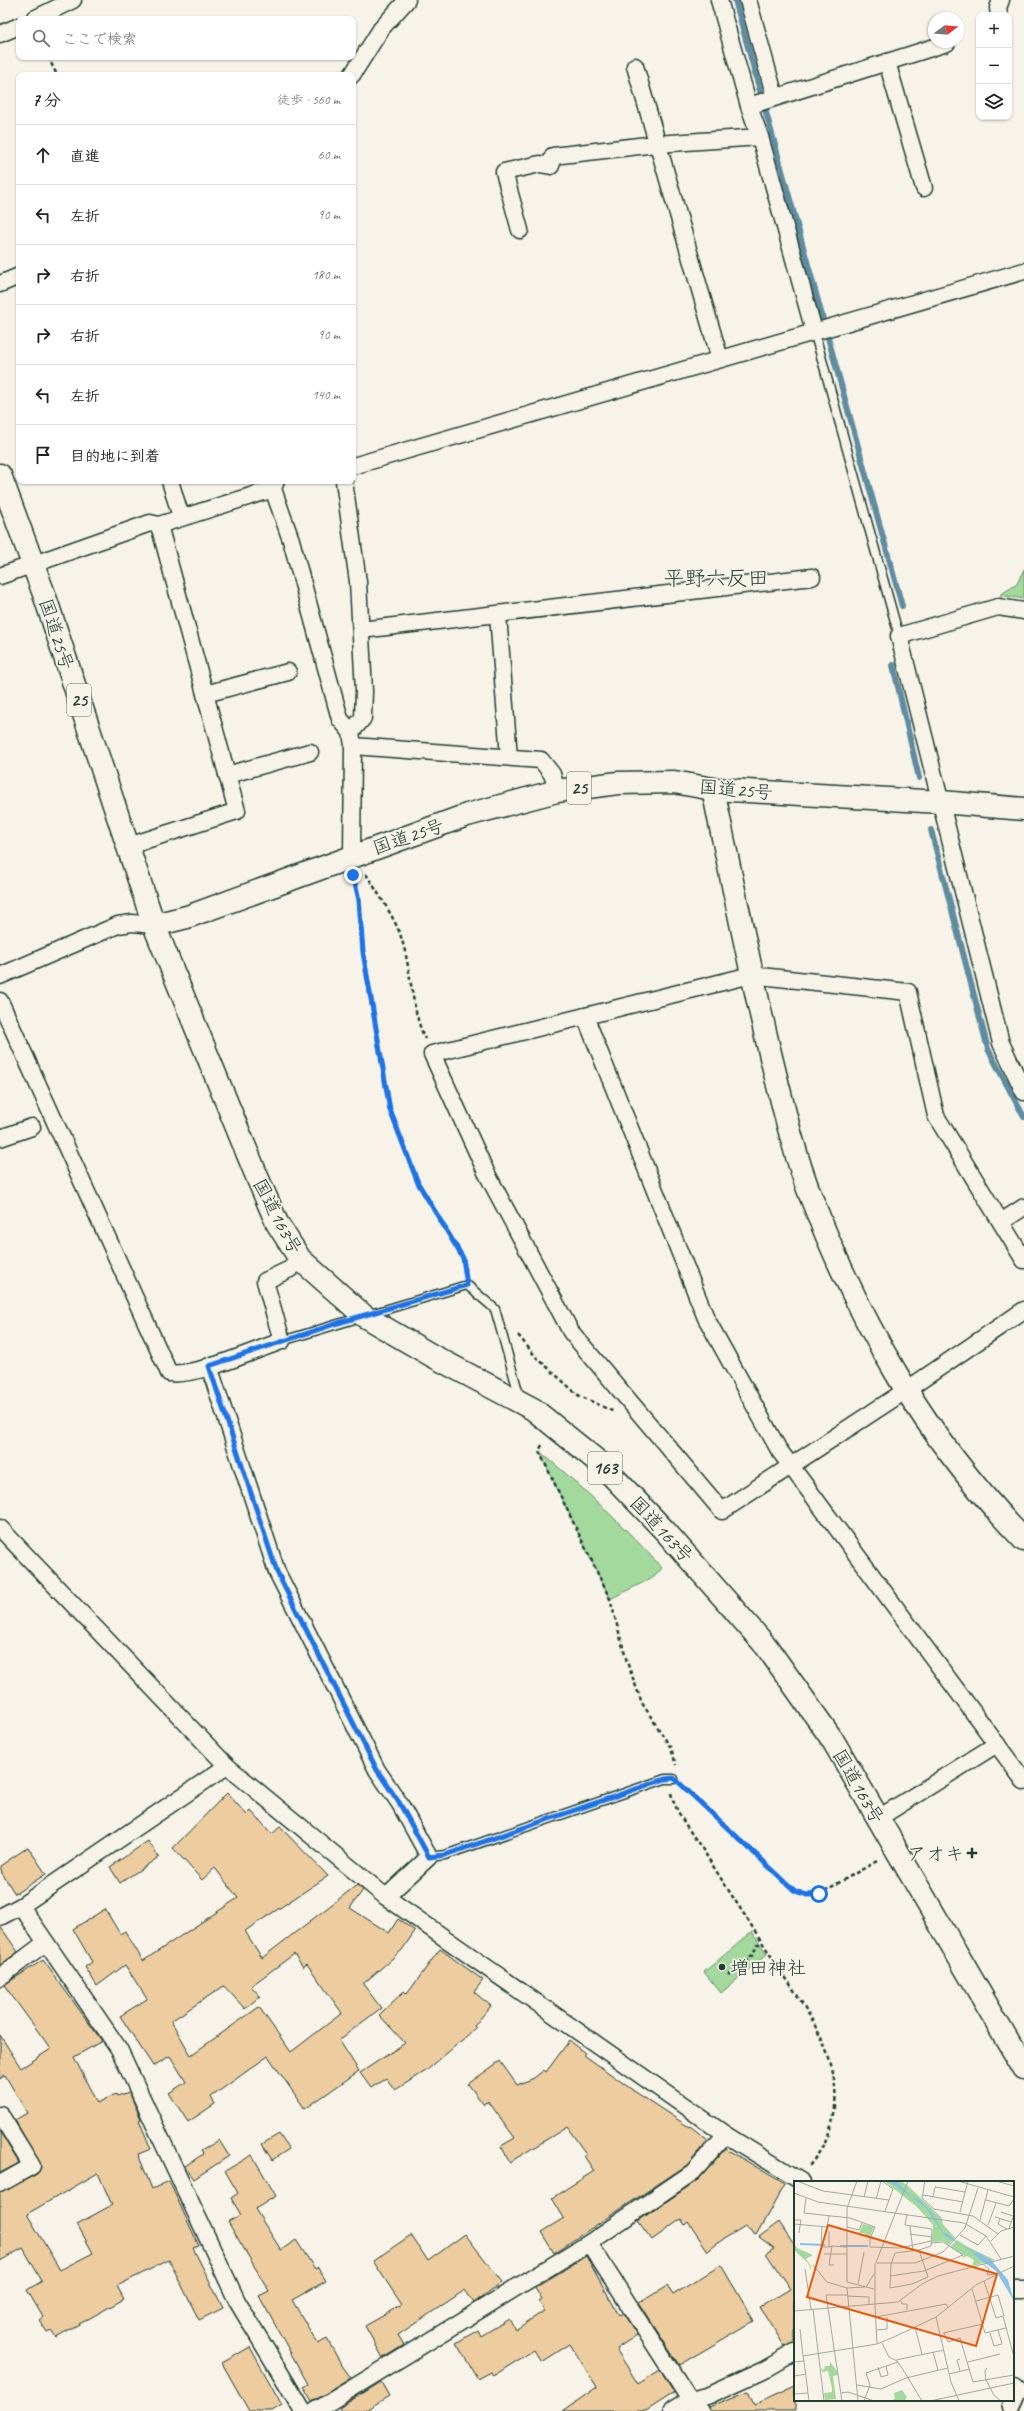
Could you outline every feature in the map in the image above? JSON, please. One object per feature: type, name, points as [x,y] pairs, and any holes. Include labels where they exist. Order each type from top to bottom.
[{"type":"main road","name":"国道25号","points":[[0,475],[33,563],[154,925],[187,917],[357,867],[468,815],[557,791],[618,783],[674,782],[713,789],[941,802],[1024,809]]},
{"type":"main road","points":[[713,789],[752,975],[789,1125],[810,1195],[866,1322],[905,1392],[955,1462],[988,1502],[1024,1540]]},
{"type":"main road","name":"国道163号","points":[[154,925],[277,1223],[300,1259],[364,1316],[431,1355],[533,1409],[601,1464],[665,1531],[766,1646],[832,1739],[877,1819],[1024,2070]]},
{"type":"street","points":[[40,16],[73,0]]},
{"type":"street","points":[[354,72],[381,29],[407,0]]},
{"type":"street","points":[[719,0],[749,106],[760,137],[814,331]]},
{"type":"street","points":[[748,0],[775,97]]},
{"type":"street","points":[[999,12],[998,8],[1001,0]]},
{"type":"street","points":[[0,34],[16,27]]},
{"type":"street","points":[[749,106],[931,48]]},
{"type":"street","points":[[887,62],[924,188]]},
{"type":"street","points":[[635,66],[656,144],[720,359]]},
{"type":"street","points":[[520,230],[504,172],[540,164],[551,166],[553,156],[656,144],[760,137]]},
{"type":"street","points":[[356,465],[1024,271]]},
{"type":"street","points":[[0,284],[16,277]]},
{"type":"street","points":[[171,484],[181,517]]},
{"type":"street","points":[[344,484],[358,582],[364,691],[363,718],[352,739]]},
{"type":"street","points":[[0,576],[33,563],[150,523],[159,525],[274,485],[291,540],[340,719],[352,739],[357,867]]},
{"type":"street","points":[[128,846],[237,811],[159,525]]},
{"type":"street","points":[[361,630],[812,577]]},
{"type":"street","points":[[1024,611],[998,607],[899,636],[1001,1043],[1024,1092]]},
{"type":"street","points":[[498,615],[509,757]]},
{"type":"street","points":[[205,694],[288,672]]},
{"type":"street","points":[[352,739],[541,760],[552,774],[557,791]]},
{"type":"street","points":[[227,775],[310,752]]},
{"type":"street","points":[[0,976],[118,925],[132,923],[154,925]]},
{"type":"street","points":[[1024,1260],[936,1116],[908,992],[752,975],[432,1054],[486,1172],[572,1332],[722,1511],[905,1392],[1024,1310]]},
{"type":"street","points":[[0,1001],[169,1373],[178,1374],[209,1366],[282,1341],[265,1281],[290,1269],[300,1259]]},
{"type":"street","points":[[585,1016],[706,1318],[779,1450],[1024,1781]]},
{"type":"street","points":[[0,1138],[32,1127]]},
{"type":"street","points":[[1001,1222],[1024,1207]]},
{"type":"street","points":[[209,1366],[277,1572],[377,1770],[400,1804],[429,1857],[386,1897]]},
{"type":"street","points":[[3,1537],[227,1766],[386,1897],[726,2135],[800,2180]]},
{"type":"street","points":[[877,1819],[997,1744]]},
{"type":"street","points":[[0,1917],[21,1906],[227,1766]]},
{"type":"street","points":[[21,1906],[45,1943],[119,2048],[237,2300],[303,2411]]},
{"type":"street","points":[[0,1977],[45,1943]]},
{"type":"street","points":[[0,2114],[32,2166],[0,2184]]},
{"type":"street","points":[[315,2411],[589,2243],[693,2172],[726,2135]]},
{"type":"street","points":[[589,2243],[690,2400],[701,2411]]},
{"type":"street","points":[[672,2411],[690,2400],[707,2396],[764,2370],[794,2353]]},
{"type":"street","points":[[1014,2388],[1018,2392],[1014,2399]]},
{"type":"lane","points":[[814,331],[899,636]]},
{"type":"lane","points":[[282,1341],[467,1285],[495,1309],[522,1403]]},
{"type":"lane","points":[[429,1857],[445,1855],[665,1779],[674,1778]]},
{"type":"path","points":[[50,60],[56,72]]},
{"type":"path","points":[[357,867],[400,932],[411,975],[418,1022],[432,1054]]},
{"type":"path","points":[[357,867],[363,952],[390,1110],[418,1183],[463,1258],[467,1285]]},
{"type":"path","points":[[495,1309],[536,1357],[578,1395],[628,1419],[639,1412]]},
{"type":"path","points":[[542,1445],[539,1451],[610,1599],[627,1662],[642,1703],[671,1748],[677,1764],[670,1790],[673,1802],[817,2029],[827,2052],[834,2080],[836,2100],[834,2121],[816,2159],[800,2180]]},
{"type":"path","points":[[674,1778],[795,1891],[807,1895],[819,1894],[877,1861]]},
{"type":"path","points":[[728,1975],[753,1955],[757,1946],[762,1942]]},
{"type":"green space","points":[[1024,569],[1024,599],[1000,595],[1017,584]]},
{"type":"green space","points":[[539,1451],[603,1507],[662,1568],[654,1577],[610,1599]]},
{"type":"green space","points":[[752,1932],[767,1954],[721,1993],[704,1972]]},
{"type":"building","points":[[227,1793],[247,1815],[251,1811],[272,1834],[280,1827],[328,1876],[245,1931],[262,1958],[357,1885],[363,1890],[350,1908],[389,1933],[398,1919],[415,1931],[402,1950],[363,1984],[381,2008],[339,2040],[359,2071],[305,2109],[268,2056],[211,2097],[215,2104],[188,2122],[169,2093],[186,2082],[170,2056],[153,2066],[120,2016],[147,1999],[125,1965],[97,1986],[85,1967],[92,1962],[73,1929],[105,1909],[120,1934],[125,1931],[143,1961],[238,1898],[215,1868],[202,1880],[173,1848]],"holes":[[[294,1954],[303,1967],[307,1964],[342,2013],[291,2052],[259,2007],[191,2055],[171,2021],[224,1986],[245,2009],[260,1996],[251,1986]]]},
{"type":"building","points":[[148,1841],[159,1857],[120,1883],[110,1867]]},
{"type":"building","points":[[28,1847],[46,1874],[15,1894],[0,1870],[0,1866]]},
{"type":"building","points":[[0,1926],[18,1952],[0,1965]]},
{"type":"building","points":[[440,1949],[483,1980],[474,1992],[491,2006],[474,2026],[476,2028],[426,2071],[395,2090],[386,2078],[371,2088],[360,2073],[405,2043],[379,2015],[404,1991],[407,1994]]},
{"type":"building","points":[[43,1960],[102,2041],[74,2057],[97,2103],[116,2094],[117,2096],[129,2092],[141,2119],[139,2120],[151,2149],[138,2154],[152,2189],[169,2181],[199,2246],[193,2248],[223,2308],[199,2320],[169,2260],[117,2286],[124,2299],[56,2337],[51,2330],[47,2332],[39,2320],[43,2317],[27,2290],[42,2281],[23,2248],[0,2261],[0,2193],[37,2174],[41,2166],[15,2120],[27,2113],[5,2075],[0,2079],[0,2035],[21,2068],[51,2049],[4,1985]],"holes":[[[98,2173],[112,2205],[77,2224],[93,2253],[60,2270],[27,2214]]]},
{"type":"building","points":[[569,2041],[585,2053],[584,2055],[634,2091],[689,2127],[690,2126],[708,2140],[687,2165],[554,2253],[541,2232],[564,2218],[552,2198],[594,2171],[584,2156],[587,2155],[567,2127],[510,2162],[501,2146],[515,2138],[488,2101],[484,2105],[468,2084],[500,2061],[517,2085],[534,2078],[544,2070],[546,2072]]},
{"type":"building","points":[[0,2132],[19,2163],[0,2173]]},
{"type":"building","points":[[279,2134],[289,2149],[272,2160],[262,2144]]},
{"type":"building","points":[[219,2140],[229,2156],[194,2179],[185,2166],[203,2154],[201,2151]]},
{"type":"building","points":[[726,2149],[785,2184],[756,2235],[745,2226],[722,2240],[708,2251],[688,2222],[685,2225],[681,2219],[652,2240],[638,2221],[698,2180]]},
{"type":"building","points":[[252,2155],[276,2196],[255,2209],[281,2250],[296,2240],[315,2269],[318,2267],[326,2281],[292,2300],[318,2344],[327,2339],[351,2378],[312,2402],[303,2387],[308,2384],[259,2296],[269,2291],[228,2222],[241,2215],[231,2198],[238,2193],[225,2171]]},
{"type":"building","points":[[779,2222],[794,2244],[794,2343],[785,2347],[760,2307],[790,2289],[766,2253],[774,2248],[759,2237]]},
{"type":"building","points":[[465,2234],[502,2282],[474,2303],[465,2290],[398,2335],[404,2345],[383,2358],[365,2326],[402,2305],[373,2261],[411,2235],[428,2261]]},
{"type":"building","points":[[586,2256],[619,2315],[623,2313],[637,2335],[616,2349],[638,2384],[660,2370],[674,2393],[646,2411],[563,2411],[597,2387],[570,2344],[542,2362],[534,2350],[493,2376],[491,2372],[478,2379],[456,2343],[478,2330],[481,2336],[509,2319],[515,2330],[544,2311],[539,2302],[542,2300],[535,2288]]},
{"type":"building","points":[[721,2265],[754,2321],[679,2365],[639,2303],[667,2286],[673,2295]]},
{"type":"building","points":[[250,2347],[282,2405],[272,2411],[249,2411],[222,2363]]},
{"type":"building","points":[[381,2382],[389,2396],[364,2411],[341,2411],[339,2408]]},
{"type":"building","points":[[794,2386],[795,2411],[710,2411],[709,2407],[748,2391],[754,2405]]},
{"type":"waterway","points":[[735,0],[902,606]]},
{"type":"waterway","points":[[893,665],[919,778]]},
{"type":"waterway","points":[[931,830],[988,1049],[1024,1117]]},
{"type":"place","name":"アオキ","points":[[972,1853]]},
{"type":"place","name":"増田神社","points":[[722,1967]]},
{"type":"district","name":"平野六反田","points":[[716,578]]},
{"type":"route","points":[[353,875],[359,900],[363,952],[390,1110],[418,1183],[463,1258],[467,1285],[338,1323],[209,1366],[277,1572],[377,1770],[400,1804],[429,1857],[445,1855],[665,1779],[674,1778],[795,1891],[807,1895],[819,1894]]}]
